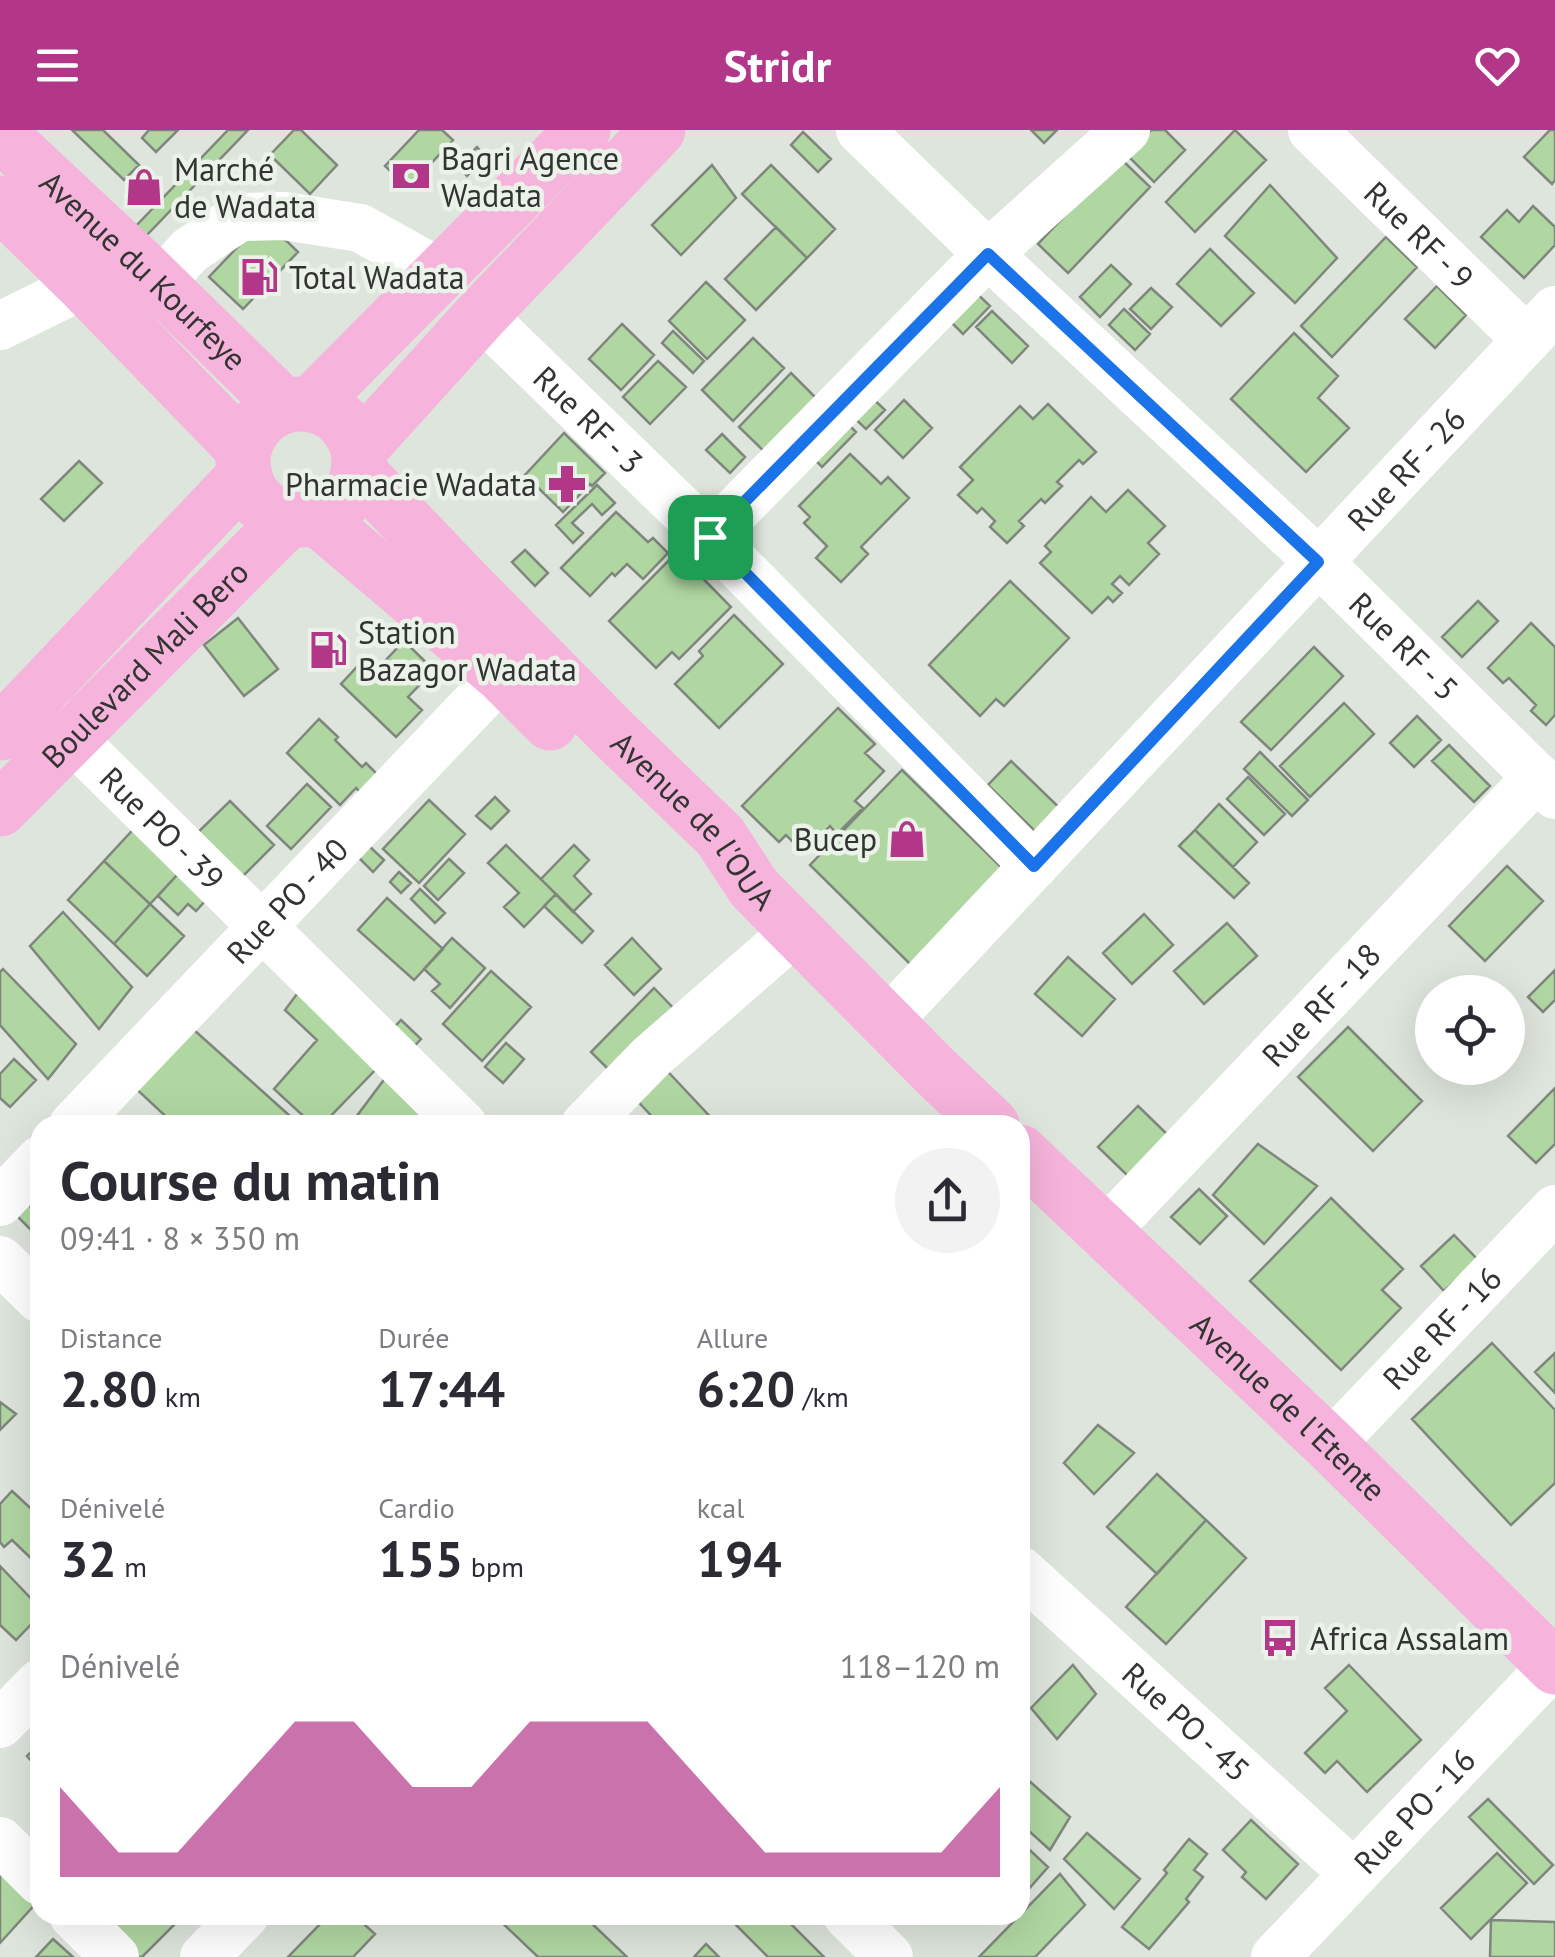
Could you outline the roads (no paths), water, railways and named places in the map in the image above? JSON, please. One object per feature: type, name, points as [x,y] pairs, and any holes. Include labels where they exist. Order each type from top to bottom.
[{"type":"main road","points":[[297,405],[326,410],[337,417],[354,438],[358,461],[355,484],[340,505],[303,518],[277,515],[256,498],[245,462],[253,430],[261,421],[297,405],[441,273],[583,130]]},
{"type":"main road","points":[[358,461],[482,315],[658,130]]},
{"type":"main road","name":"Avenue du Kourfeye","points":[[0,134],[297,405]]},
{"type":"main road","name":"Avenue du Kourfeye","points":[[0,204],[84,285],[245,462]]},
{"type":"main road","name":"Avenue de l'OUA","points":[[358,461],[462,581],[720,836],[754,888]]},
{"type":"main road","name":"Boulevard Mali Bero","points":[[16,716],[245,462]]},
{"type":"main road","name":"Boulevard Mali Bero","points":[[0,809],[303,518]]},
{"type":"main road","name":"Avenue de l'OUA","points":[[303,518],[502,674],[566,739],[705,858],[754,888]]},
{"type":"main road","points":[[754,888],[982,1115]]},
{"type":"main road","name":"Avenue de l'Etente","points":[[1030,1162],[1330,1445],[1554,1665]]},
{"type":"street","name":"Rue RF - 5","points":[[860,130],[1318,562],[1546,786]]},
{"type":"street","points":[[710,537],[988,254],[1126,130]]},
{"type":"street","name":"Rue RF - 9","points":[[1312,130],[1541,325]]},
{"type":"street","points":[[0,326],[84,285],[148,272],[189,251],[240,217],[284,216],[360,228],[441,273]]},
{"type":"street","name":"Rue RF - 3","points":[[482,315],[710,537],[1034,866]]},
{"type":"street","name":"Rue RF - 26","points":[[886,1022],[1541,325]]},
{"type":"street","name":"Rue PO - 40","points":[[83,1115],[502,674]]},
{"type":"street","name":"Rue PO - 39","points":[[16,716],[71,738],[453,1115]]},
{"type":"street","name":"Rue RF - 18","points":[[1104,1233],[1546,786]]},
{"type":"street","points":[[596,1115],[651,1057],[796,931]]},
{"type":"street","points":[[0,1202],[30,1170]]},
{"type":"street","name":"Rue RF - 16","points":[[1330,1445],[1555,1209]]},
{"type":"street","points":[[0,1260],[30,1289]]},
{"type":"street","name":"Rue PO - 45","points":[[1030,1579],[1354,1874]]},
{"type":"street","name":"Rue PO - 16","points":[[1275,1957],[1554,1665]]},
{"type":"street","points":[[0,1724],[30,1693]]},
{"type":"street","points":[[0,1841],[30,1871]]},
{"type":"street","points":[[84,1925],[115,1957]]},
{"type":"street","points":[[204,1957],[235,1925]]},
{"type":"street","points":[[856,1925],[889,1957]]},
{"type":"place","name":"Bagri Agence Wadata","points":[[411,176]]},
{"type":"place","name":"Marché de Wadata","points":[[144,187]]},
{"type":"place","name":"Total Wadata","points":[[259,277]]},
{"type":"place","name":"Pharmacie Wadata","points":[[567,484]]},
{"type":"place","name":"Station Bazagor Wadata","points":[[328,650]]},
{"type":"place","name":"Bucep","points":[[907,839]]},
{"type":"place","name":"Africa Assalam","points":[[1280,1638]]}]
